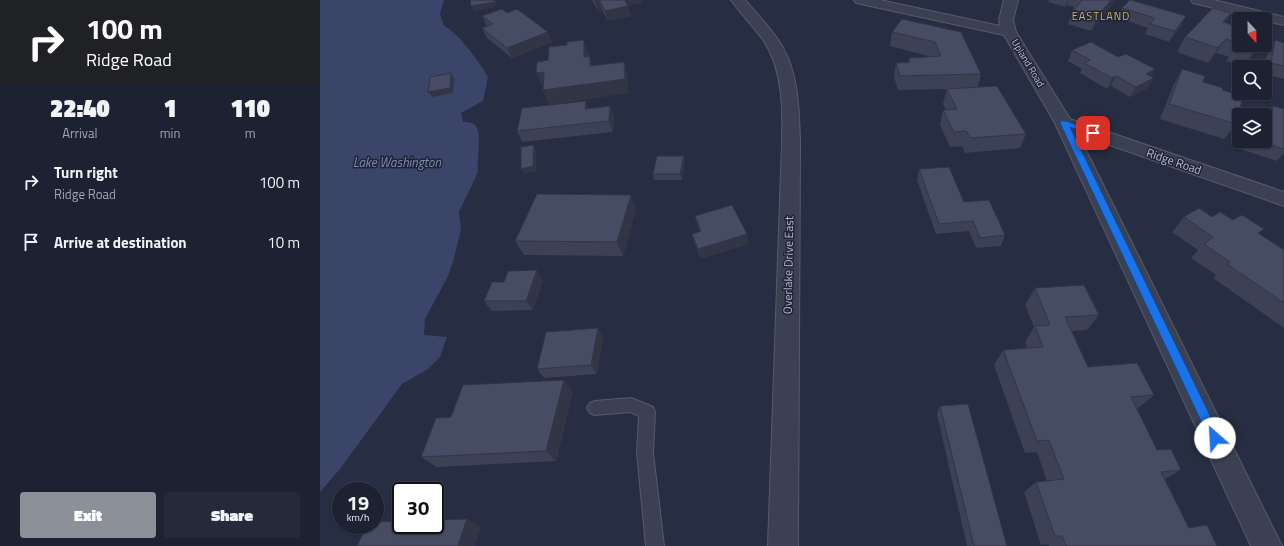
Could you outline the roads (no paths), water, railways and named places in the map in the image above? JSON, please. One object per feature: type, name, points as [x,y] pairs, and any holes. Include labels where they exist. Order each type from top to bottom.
[{"type":"street","name":"Overlake Drive East","points":[[738,0],[771,42],[782,62],[790,97],[791,143],[783,546]]},
{"type":"street","points":[[861,0],[1009,32]]},
{"type":"street","name":"Upland Road","points":[[1011,0],[1006,20],[1009,32],[1064,123],[1267,546]]},
{"type":"street","points":[[1198,0],[1284,21]]},
{"type":"street","name":"Ridge Road","points":[[1064,123],[1284,199]]},
{"type":"lane","points":[[595,408],[630,405],[647,412],[645,453],[655,546]]},
{"type":"water","name":"Lake Washington","points":[[320,0],[444,0],[440,14],[444,26],[456,35],[475,57],[488,77],[483,101],[461,113],[463,122],[472,123],[475,125],[479,134],[478,172],[459,212],[461,230],[453,262],[447,278],[425,319],[424,335],[447,337],[440,357],[428,369],[402,384],[340,469],[320,492]]},
{"type":"district","name":"EASTLAND","points":[[1101,16]]}]
